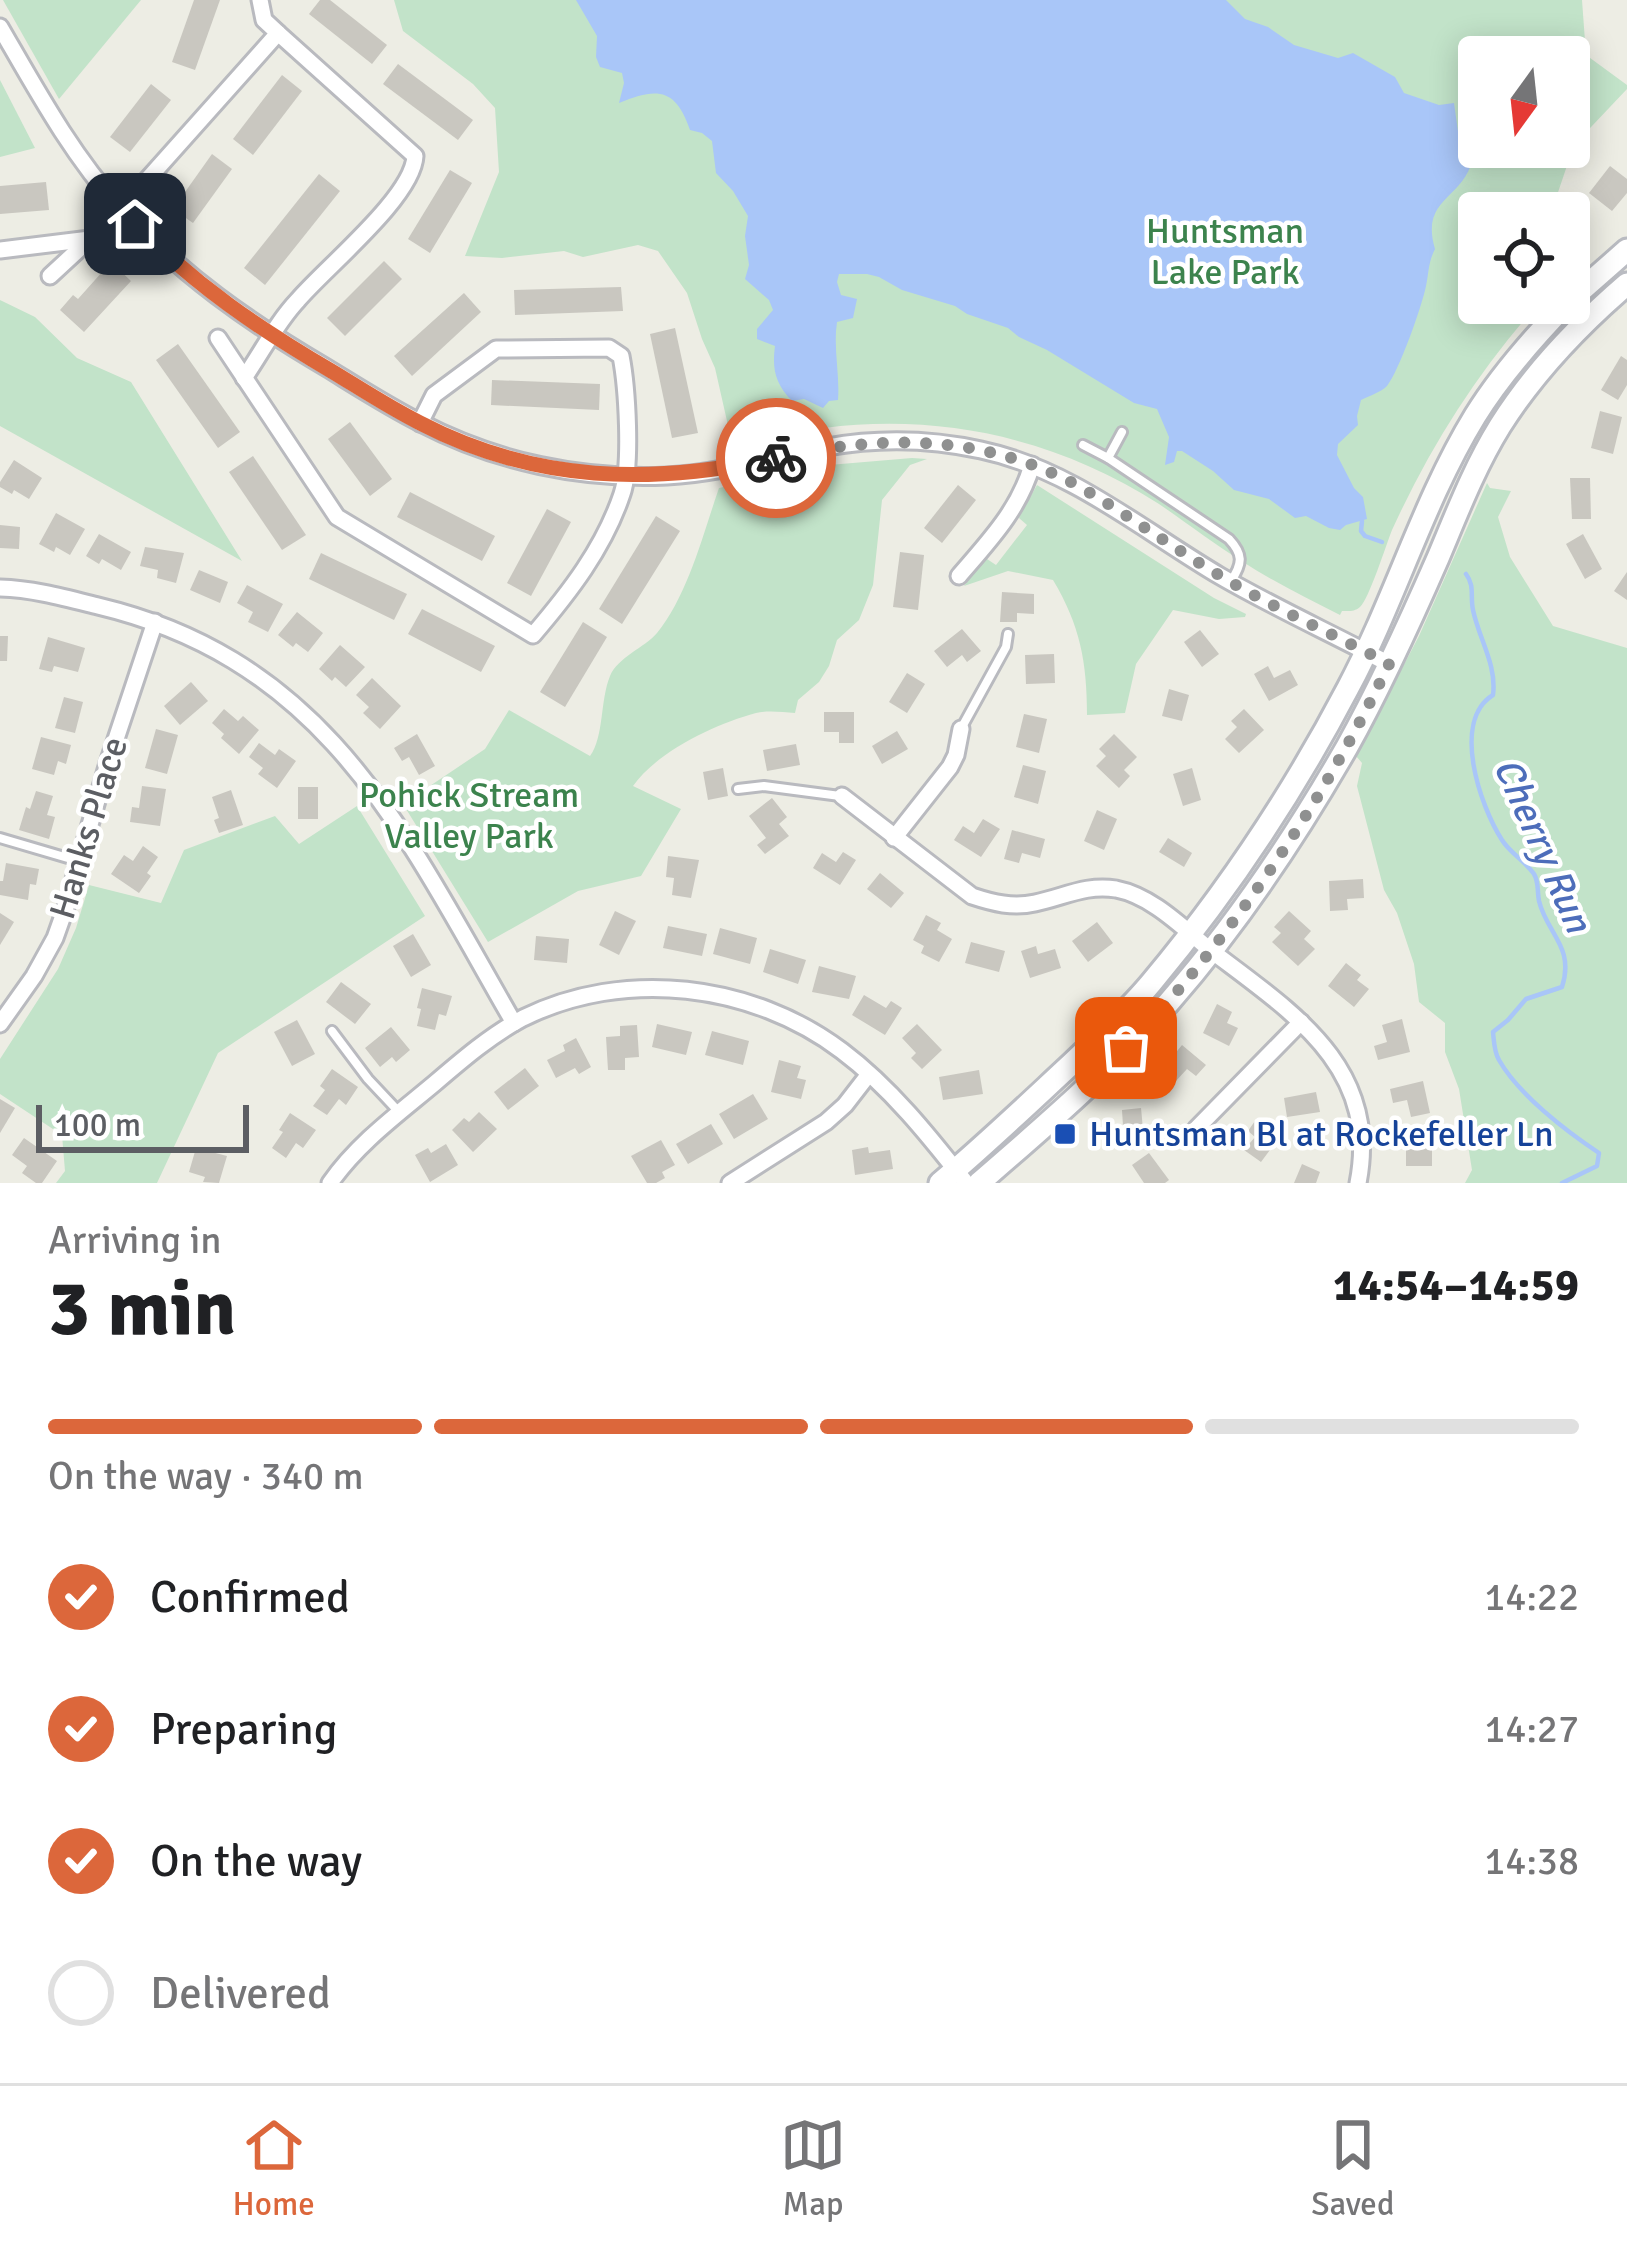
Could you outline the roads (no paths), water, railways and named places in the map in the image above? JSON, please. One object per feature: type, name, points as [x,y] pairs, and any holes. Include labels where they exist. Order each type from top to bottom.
[{"type":"street","points":[[244,378],[294,303],[379,217],[415,169],[415,156],[264,20],[260,0]]},
{"type":"street","points":[[0,26],[62,133],[121,209],[201,285],[272,337],[420,423],[517,460],[626,476],[711,471],[830,446],[887,441],[977,449],[1084,489],[1265,602],[1389,664]]},
{"type":"street","points":[[50,276],[121,209],[278,33]]},
{"type":"street","points":[[0,250],[90,239]]},
{"type":"street","points":[[1590,283],[1627,250]]},
{"type":"street","points":[[979,1183],[1169,1003],[1259,886],[1348,744],[1499,428],[1558,349],[1627,284]]},
{"type":"street","points":[[330,1183],[352,1155],[400,1113],[514,1023],[581,997],[650,988],[699,991],[748,1003],[792,1020],[843,1051],[897,1100],[954,1178],[1149,986],[1238,871],[1323,736],[1367,652],[1476,414],[1515,359],[1548,324]]},
{"type":"street","points":[[218,338],[337,518],[532,635],[572,590],[624,490],[627,386],[621,356],[609,348],[496,349],[434,395],[420,423]]},
{"type":"street","points":[[959,576],[1013,512],[1032,466]]},
{"type":"street","points":[[0,588],[45,593],[155,622],[226,655],[296,705],[338,746],[375,794],[448,906],[514,1023]]},
{"type":"street","name":"Hanks Place","points":[[0,1024],[55,938],[155,622]]},
{"type":"street","points":[[894,838],[950,766],[961,729]]},
{"type":"street","points":[[842,796],[954,885],[991,903],[1023,905],[1086,888],[1121,890],[1153,905],[1301,1022],[1333,1056],[1354,1098],[1362,1137],[1358,1183]]},
{"type":"street","points":[[1196,1130],[1301,1022]]},
{"type":"street","points":[[730,1183],[826,1123],[869,1074]]},
{"type":"lane","points":[[1108,458],[1122,432]]},
{"type":"lane","points":[[1082,446],[1108,458],[1229,539],[1240,550],[1241,566],[1231,582]]},
{"type":"lane","points":[[961,729],[1006,647],[1008,634]]},
{"type":"lane","points":[[738,789],[764,786],[842,796]]},
{"type":"lane","points":[[0,838],[80,861]]},
{"type":"lane","points":[[332,1031],[400,1113]]},
{"type":"water","name":"Huntsman Lake Park","points":[[576,0],[1226,0],[1245,19],[1268,27],[1294,45],[1338,58],[1353,53],[1395,77],[1404,93],[1439,105],[1454,103],[1458,168],[1470,168],[1434,218],[1435,249],[1398,367],[1387,386],[1361,400],[1358,425],[1338,444],[1337,455],[1363,497],[1367,519],[1340,530],[1329,528],[1306,516],[1295,518],[1269,499],[1234,490],[1182,451],[1165,465],[1169,437],[1157,409],[1134,403],[1008,328],[867,274],[839,274],[837,282],[841,295],[857,299],[853,318],[837,322],[838,400],[823,408],[804,399],[792,401],[776,375],[775,346],[757,339],[757,329],[773,310],[769,300],[745,279],[748,216],[716,173],[712,141],[690,130],[678,106],[664,95],[654,93],[619,103],[622,73],[600,67],[597,36]]},
{"type":"waterway","points":[[1362,521],[1365,536],[1382,542]]},
{"type":"waterway","name":"Cherry Run","points":[[1466,574],[1494,684],[1493,695],[1480,707],[1474,724],[1478,786],[1502,840],[1536,877],[1543,913],[1565,961],[1562,987],[1526,999],[1493,1032],[1494,1046],[1508,1073],[1531,1099],[1599,1153],[1597,1166],[1562,1183]]},
{"type":"place","name":"Huntsman Bl at Rockefeller Ln","points":[[1065,1134]]},
{"type":"park label","name":"Pohick Stream Valley Park","points":[[469,816]]}]
